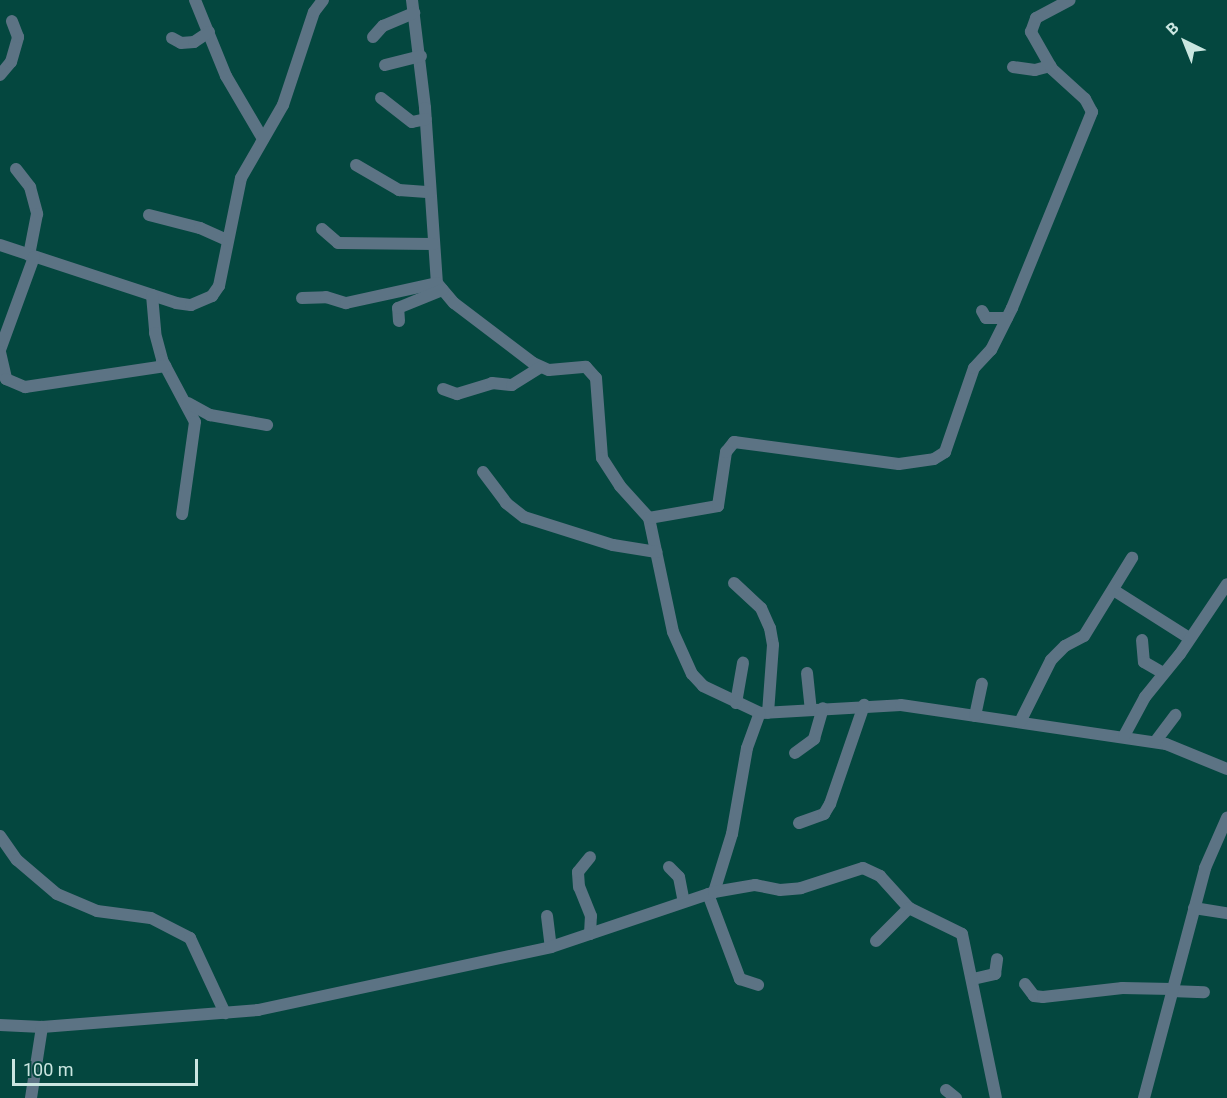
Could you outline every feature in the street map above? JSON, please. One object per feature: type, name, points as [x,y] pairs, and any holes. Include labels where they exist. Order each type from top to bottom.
[{"type":"street","points":[[195,0],[226,76],[263,139]]},
{"type":"street","points":[[0,245],[152,296],[191,305],[212,296],[219,286],[241,178],[283,105],[314,12],[323,0]]},
{"type":"street","points":[[412,0],[426,119],[433,244],[440,286],[453,303],[541,367],[591,370],[596,378],[602,458],[620,486],[649,518],[681,654],[703,686],[736,703],[764,713],[864,705],[901,705],[1124,735],[1190,752],[1227,769]]},
{"type":"street","points":[[649,518],[718,506],[726,452],[734,442],[862,462],[899,464],[934,459],[945,452],[974,368],[991,350],[1007,318],[1092,112],[1086,99],[1050,66],[1031,26],[1036,18],[1071,0]]},
{"type":"street","points":[[373,37],[384,26],[414,13]]},
{"type":"street","points":[[0,75],[15,52],[18,37],[12,21]]},
{"type":"street","points":[[172,38],[181,43],[194,42],[209,32]]},
{"type":"street","points":[[385,65],[420,56]]},
{"type":"street","points":[[1013,67],[1035,70],[1050,66]]},
{"type":"street","points":[[381,98],[412,122],[426,119]]},
{"type":"street","points":[[356,165],[399,190],[430,192]]},
{"type":"street","points":[[16,169],[30,187],[36,207],[31,256],[0,351],[6,379],[25,387],[165,366]]},
{"type":"street","points":[[149,215],[200,228],[227,240]]},
{"type":"street","points":[[322,229],[338,243],[433,244]]},
{"type":"street","points":[[302,298],[326,297],[346,303],[440,286]]},
{"type":"street","points":[[399,321],[398,308],[440,286]]},
{"type":"street","points":[[152,296],[155,333],[165,366],[187,403],[196,432],[182,514]]},
{"type":"street","points":[[982,311],[986,318],[1007,318]]},
{"type":"street","points":[[443,388],[458,394],[492,383],[512,385],[541,367]]},
{"type":"street","points":[[187,403],[210,415],[267,425]]},
{"type":"street","points":[[483,472],[506,503],[524,517],[613,545],[656,552]]},
{"type":"street","points":[[1020,722],[1051,660],[1065,646],[1084,636],[1115,591],[1132,558]]},
{"type":"street","points":[[734,583],[761,608],[770,628],[773,645],[764,713],[747,748],[732,834],[711,893],[740,979],[758,984]]},
{"type":"street","points":[[1124,735],[1163,673],[1227,584]]},
{"type":"street","points":[[1115,591],[1190,638]]},
{"type":"street","points":[[1142,640],[1144,662],[1163,673]]},
{"type":"street","points":[[736,703],[743,663]]},
{"type":"street","points":[[795,753],[814,739],[817,709],[807,673]]},
{"type":"street","points":[[975,716],[982,684]]},
{"type":"street","points":[[799,823],[824,814],[830,804],[864,705]]},
{"type":"street","points":[[1155,742],[1174,715]]},
{"type":"street","points":[[1144,1098],[1205,868],[1227,818]]},
{"type":"street","points":[[0,836],[17,860],[47,887],[67,899],[97,911],[151,918],[190,938],[225,1013]]},
{"type":"street","points":[[590,857],[578,872],[579,887],[591,916],[590,934]]},
{"type":"street","points":[[669,867],[679,877],[684,902]]},
{"type":"street","points":[[0,1026],[42,1027],[258,1010],[551,947],[711,893],[755,885],[780,890],[801,888],[863,868],[880,876],[909,908],[937,924],[959,930],[973,979],[996,1098]]},
{"type":"street","points":[[876,941],[909,908]]},
{"type":"street","points":[[1194,908],[1227,913]]},
{"type":"street","points":[[547,916],[551,947]]},
{"type":"street","points":[[973,979],[995,975],[997,959]]},
{"type":"street","points":[[1025,984],[1034,996],[1043,997],[1122,988],[1203,992]]},
{"type":"street","points":[[31,1098],[42,1027]]}]
